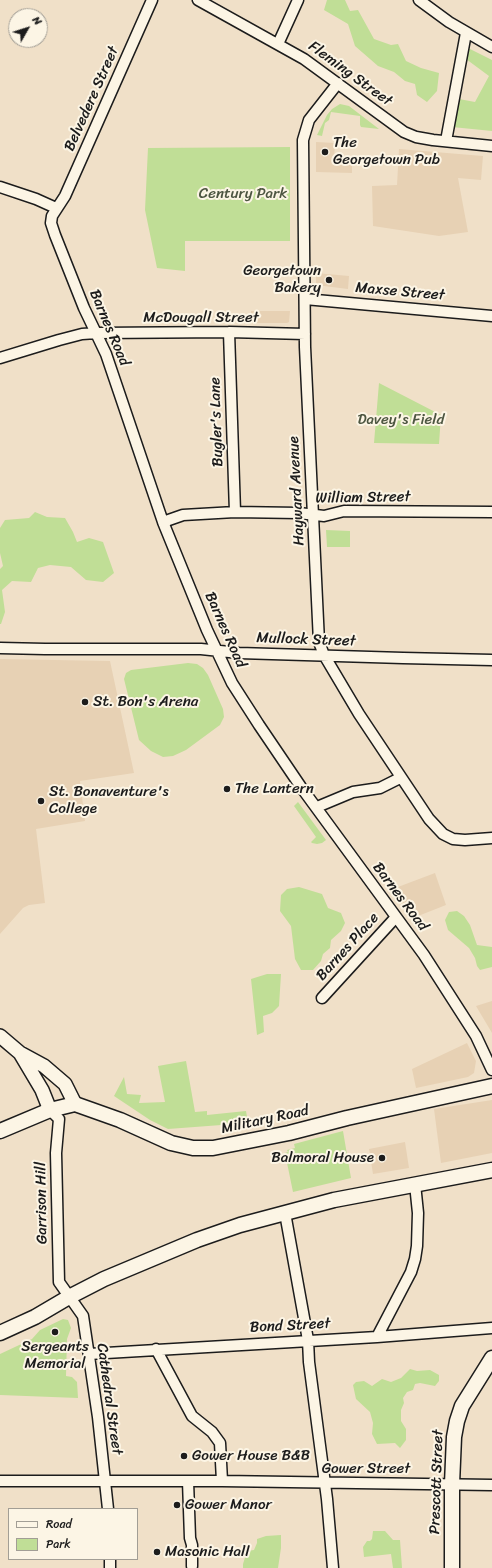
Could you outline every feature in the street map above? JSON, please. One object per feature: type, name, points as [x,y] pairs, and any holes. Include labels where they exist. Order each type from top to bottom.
[{"type":"main road","name":"Military Road","points":[[75,1104],[120,1120],[171,1143],[193,1148],[213,1148],[289,1133],[492,1086]]},
{"type":"main road","points":[[0,1131],[50,1110],[75,1104]]},
{"type":"main road","points":[[0,1333],[35,1317],[104,1279],[197,1240],[240,1225],[334,1200],[492,1170]]},
{"type":"main road","name":"Prescott Street","points":[[452,1568],[452,1484],[454,1437],[457,1421],[462,1406],[492,1358]]},
{"type":"street","name":"Belvedere Street","points":[[56,208],[65,196],[152,0]]},
{"type":"street","name":"Fleming Street","points":[[198,0],[304,59],[404,132],[420,138],[492,146]]},
{"type":"street","points":[[278,44],[298,0]]},
{"type":"street","points":[[419,0],[466,33],[492,47]]},
{"type":"street","points":[[446,141],[466,33]]},
{"type":"street","name":"Hayward Avenue","points":[[338,83],[309,120],[303,140],[305,334],[319,642],[324,655],[359,714],[400,778],[429,819],[443,834],[453,839],[492,838]]},
{"type":"street","points":[[0,187],[36,199],[56,208]]},
{"type":"street","name":"Barnes Road","points":[[56,208],[52,216],[55,235],[84,308],[106,354],[163,522],[216,650],[232,683],[259,726],[414,940],[458,1006],[476,1036],[492,1070]]},
{"type":"street","name":"Maxse Street","points":[[305,299],[492,316]]},
{"type":"street","name":"McDougall Street","points":[[0,358],[82,334],[229,332],[305,334]]},
{"type":"street","name":"Bugler's Lane","points":[[229,332],[235,512]]},
{"type":"street","name":"William Street","points":[[163,522],[183,515],[235,512],[330,515],[344,512],[492,512]]},
{"type":"street","name":"Mullock Street","points":[[0,648],[200,649],[239,653],[492,660]]},
{"type":"street","points":[[317,807],[353,792],[380,788],[400,778]]},
{"type":"street","name":"Barnes Place","points":[[322,998],[396,917]]},
{"type":"street","points":[[0,1036],[20,1053],[44,1066],[65,1084],[75,1104]]},
{"type":"street","points":[[20,1053],[42,1090],[50,1110]]},
{"type":"street","name":"Garrison Hill","points":[[50,1110],[59,1118],[56,1153],[59,1282],[69,1297]]},
{"type":"street","points":[[377,1337],[411,1272],[415,1260],[418,1219],[416,1184]]},
{"type":"street","points":[[284,1213],[308,1340],[325,1483],[333,1568]]},
{"type":"street","name":"Cathedral Street","points":[[69,1297],[83,1316],[98,1417],[108,1508]]},
{"type":"street","name":"Bond Street","points":[[88,1354],[377,1337],[492,1328]]},
{"type":"street","points":[[156,1349],[192,1416],[212,1432],[220,1443],[222,1481]]},
{"type":"street","name":"Gower Street","points":[[0,1480],[105,1482],[222,1481],[452,1484],[492,1486]]},
{"type":"street","points":[[188,1481],[192,1566]]},
{"type":"shaded area","name":"The Georgetown Pub","points":[[316,142],[335,143],[334,160],[352,161],[352,173],[316,172]]},
{"type":"shaded area","points":[[399,149],[483,156],[481,180],[458,178],[468,232],[439,236],[373,226],[372,186],[397,185]]},
{"type":"shaded area","name":"Georgetown Bakery","points":[[316,273],[349,276],[348,289],[316,285]]},
{"type":"shaded area","points":[[251,311],[290,311],[289,322],[251,323]]},
{"type":"shaded area","name":"St. Bonaventure's College","points":[[0,659],[110,661],[134,773],[80,781],[85,821],[36,829],[45,903],[29,905],[23,908],[0,934]]},
{"type":"shaded area","points":[[435,873],[446,905],[413,918],[390,890]]},
{"type":"shaded area","points":[[492,1001],[492,1033],[476,1006]]},
{"type":"shaded area","points":[[467,1043],[476,1061],[474,1073],[468,1077],[416,1088],[412,1069]]},
{"type":"shaded area","points":[[492,1100],[492,1153],[441,1163],[434,1109]]},
{"type":"shaded area","points":[[405,1142],[409,1168],[373,1174],[369,1149]]},
{"type":"green space","points":[[327,0],[345,0],[350,11],[358,10],[374,39],[391,45],[398,44],[406,61],[421,68],[439,73],[437,91],[427,102],[417,95],[415,84],[405,81],[394,72],[378,66],[355,46],[348,24],[324,10]]},
{"type":"green space","points":[[468,48],[492,60],[492,131],[452,127],[459,99],[475,102],[489,76],[466,59]]},
{"type":"green space","points":[[340,104],[349,106],[379,129],[361,127],[360,116],[331,112],[329,120],[325,123],[322,136],[317,135],[327,115],[332,109]]},
{"type":"green space","name":"Century Park","points":[[290,147],[290,241],[185,241],[185,271],[157,268],[145,210],[148,148]]},
{"type":"green space","name":"Davey's Field","points":[[379,383],[441,415],[439,444],[374,443]]},
{"type":"green space","points":[[35,512],[47,517],[65,518],[77,542],[89,538],[103,542],[114,573],[103,582],[86,580],[71,567],[50,565],[38,568],[31,582],[12,581],[2,590],[5,612],[0,624],[0,569],[3,566],[0,553],[0,528],[5,520],[29,518]]},
{"type":"green space","points":[[326,530],[350,531],[350,547],[327,547]]},
{"type":"green space","points":[[188,663],[197,664],[203,668],[208,675],[223,709],[224,717],[220,725],[186,750],[173,756],[163,757],[151,751],[139,740],[124,679],[126,673],[131,670]]},
{"type":"green space","points":[[298,802],[326,840],[322,843],[317,844],[311,842],[316,837],[294,806]]},
{"type":"green space","points":[[299,887],[322,894],[328,908],[341,913],[345,923],[341,931],[331,940],[330,948],[323,954],[321,961],[313,970],[301,970],[295,959],[291,926],[280,911],[281,895],[287,889]]},
{"type":"green space","points":[[457,911],[464,916],[470,925],[477,945],[492,947],[492,967],[480,970],[469,948],[448,930],[445,920],[449,912]]},
{"type":"green space","points":[[267,974],[281,974],[279,1006],[272,1013],[263,1016],[264,1032],[257,1035],[251,979]]},
{"type":"green space","points":[[186,1061],[195,1112],[207,1111],[207,1115],[246,1111],[248,1123],[168,1129],[150,1120],[114,1096],[124,1077],[127,1094],[141,1095],[139,1103],[165,1102],[158,1066]]},
{"type":"green space","points":[[343,1131],[351,1178],[293,1192],[285,1153],[288,1152],[287,1150],[295,1148],[294,1144]]},
{"type":"green space","points":[[63,1319],[68,1320],[71,1328],[67,1339],[66,1376],[72,1377],[77,1382],[78,1398],[0,1395],[0,1354],[32,1339],[40,1330]]},
{"type":"green space","points":[[410,1369],[417,1371],[430,1370],[439,1375],[439,1381],[435,1386],[420,1383],[415,1384],[413,1390],[407,1392],[403,1398],[404,1403],[401,1410],[401,1421],[406,1429],[406,1440],[400,1448],[395,1443],[377,1444],[372,1434],[373,1423],[370,1412],[356,1399],[353,1385],[356,1382],[364,1381],[372,1386],[382,1379],[391,1382],[401,1378]]},
{"type":"green space","points":[[373,1531],[385,1531],[393,1540],[400,1540],[402,1568],[393,1568],[391,1554],[364,1557],[363,1547],[367,1541],[372,1539]]},
{"type":"green space","points":[[281,1535],[278,1568],[243,1568],[247,1551],[254,1550],[257,1539],[266,1536]]},
{"type":"place","name":"The Georgetown Pub","points":[[325,152]]},
{"type":"place","name":"Georgetown Bakery","points":[[329,280]]},
{"type":"place","name":"St. Bon's Arena","points":[[85,702]]},
{"type":"place","name":"The Lantern","points":[[227,789]]},
{"type":"place","name":"St. Bonaventure's College","points":[[41,801]]},
{"type":"place","name":"Balmoral House","points":[[382,1158]]},
{"type":"place","name":"Sergeants Memorial","points":[[55,1332]]},
{"type":"place","name":"Gower House B&B","points":[[184,1456]]},
{"type":"place","name":"Gower Manor","points":[[177,1505]]},
{"type":"place","name":"Masonic Hall","points":[[157,1552]]}]
